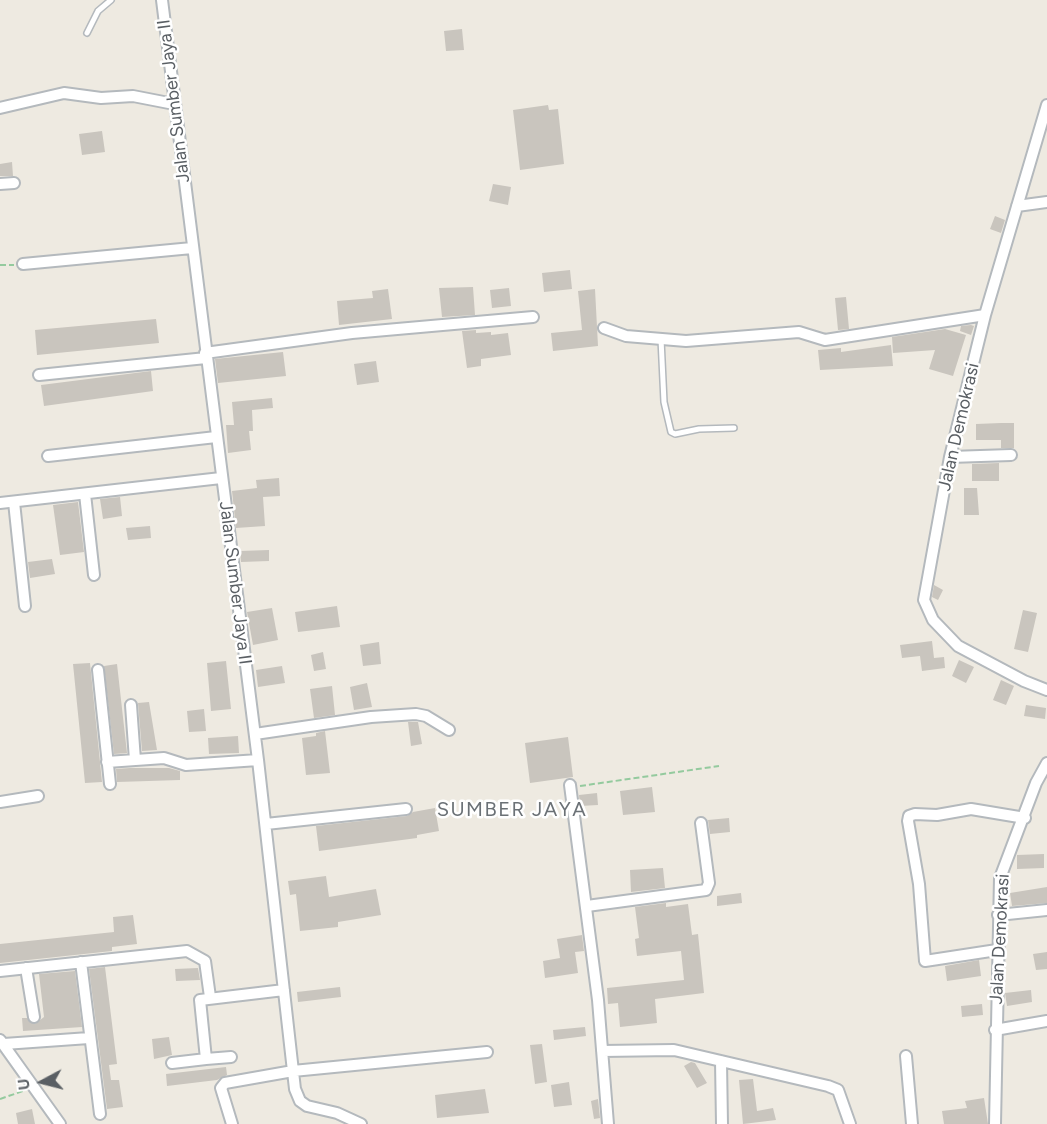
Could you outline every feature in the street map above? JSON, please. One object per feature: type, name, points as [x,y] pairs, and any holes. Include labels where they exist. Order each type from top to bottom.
[{"type":"street","name":"Jalan Sumber Jaya II","points":[[162,0],[205,356],[266,824],[295,1089],[300,1101],[361,1124]]},
{"type":"street","points":[[0,108],[64,93],[101,98],[133,96],[174,104]]},
{"type":"street","name":"Jalan Demokrasi","points":[[1047,105],[985,315],[950,457],[924,600],[927,610],[958,646],[1024,681],[1047,690]]},
{"type":"street","points":[[0,184],[14,183]]},
{"type":"street","points":[[1017,206],[1047,202]]},
{"type":"street","points":[[23,264],[192,248]]},
{"type":"street","points":[[604,328],[626,336],[661,339],[719,340],[799,332],[825,340],[985,315]]},
{"type":"street","points":[[39,375],[205,356],[352,333],[533,317]]},
{"type":"street","points":[[48,456],[216,437]]},
{"type":"street","points":[[950,457],[1011,455]]},
{"type":"street","points":[[0,503],[221,478]]},
{"type":"street","points":[[85,494],[94,575]]},
{"type":"street","points":[[14,502],[25,606]]},
{"type":"street","points":[[98,670],[110,784]]},
{"type":"street","points":[[131,705],[135,760]]},
{"type":"street","points":[[255,734],[406,714],[426,716],[449,730]]},
{"type":"street","points":[[108,762],[164,758],[186,765],[258,759]]},
{"type":"street","name":"Jalan Demokrasi","points":[[995,1124],[995,1030],[1000,878],[1025,818],[1036,783],[1047,763]]},
{"type":"street","points":[[570,788],[587,906],[608,1124]]},
{"type":"street","points":[[0,802],[38,796]]},
{"type":"street","points":[[266,824],[406,808]]},
{"type":"street","points":[[997,950],[925,961],[919,884],[909,816],[937,815],[971,809],[1025,818]]},
{"type":"street","points":[[587,906],[706,890],[709,883],[700,823]]},
{"type":"street","points":[[998,915],[1047,910]]},
{"type":"street","points":[[0,971],[177,951],[194,953],[205,961],[210,997]]},
{"type":"street","points":[[81,962],[100,1114]]},
{"type":"street","points":[[26,968],[34,1017]]},
{"type":"street","points":[[206,1059],[200,1003],[202,998],[284,990]]},
{"type":"street","points":[[995,1030],[1047,1021]]},
{"type":"street","points":[[2,1042],[90,1038]]},
{"type":"street","points":[[2,1042],[60,1124]]},
{"type":"street","points":[[602,1051],[674,1050],[835,1088],[850,1124]]},
{"type":"street","points":[[232,1124],[222,1085],[293,1071],[487,1052]]},
{"type":"street","points":[[906,1056],[912,1124]]},
{"type":"street","points":[[172,1063],[231,1057]]},
{"type":"street","points":[[721,1061],[722,1124]]},
{"type":"lane","points":[[87,33],[98,11],[111,0]]},
{"type":"lane","points":[[661,339],[664,402],[671,432],[675,434],[699,429],[734,428]]},
{"type":"path","points":[[570,788],[587,783],[719,766]]},
{"type":"path","points":[[0,1099],[33,1087]]},
{"type":"building","points":[[462,29],[464,50],[446,51],[444,31]]},
{"type":"building","points":[[548,105],[549,110],[558,109],[564,164],[520,170],[513,110]]},
{"type":"building","points":[[102,131],[105,152],[82,155],[79,134]]},
{"type":"building","points":[[12,162],[13,176],[0,176],[0,164]]},
{"type":"building","points":[[493,184],[511,187],[508,205],[489,201]]},
{"type":"building","points":[[995,216],[1005,220],[1001,233],[990,229]]},
{"type":"building","points":[[570,270],[572,289],[544,292],[542,273]]},
{"type":"building","points":[[473,287],[475,315],[442,317],[439,288]]},
{"type":"building","points":[[509,288],[511,306],[492,308],[490,290]]},
{"type":"building","points":[[388,289],[392,319],[339,325],[337,301],[373,298],[372,291]]},
{"type":"building","points":[[595,289],[598,346],[553,351],[551,333],[582,330],[578,291]]},
{"type":"building","points":[[846,297],[849,329],[838,330],[835,298]]},
{"type":"building","points":[[156,319],[159,343],[37,355],[35,330]]},
{"type":"building","points":[[961,326],[974,326],[971,335],[960,331]]},
{"type":"building","points":[[945,329],[966,335],[953,376],[929,369],[935,350],[893,353],[892,337]]},
{"type":"building","points":[[476,330],[476,333],[491,332],[491,335],[508,333],[511,355],[481,359],[481,366],[467,368],[462,331]]},
{"type":"building","points":[[891,345],[893,366],[820,370],[818,350],[841,348],[841,352]]},
{"type":"building","points":[[283,352],[286,376],[218,383],[215,359]]},
{"type":"building","points":[[376,361],[379,382],[357,385],[354,364]]},
{"type":"building","points":[[151,371],[153,391],[44,406],[41,385]]},
{"type":"building","points":[[272,398],[273,408],[252,410],[253,431],[249,431],[251,450],[228,453],[226,425],[234,425],[232,402]]},
{"type":"building","points":[[1014,423],[1014,448],[1001,448],[1001,440],[976,440],[976,424]]},
{"type":"building","points":[[999,463],[999,481],[972,481],[972,464]]},
{"type":"building","points":[[279,478],[280,496],[263,497],[265,526],[236,528],[232,491],[257,488],[256,480]]},
{"type":"building","points":[[964,488],[977,488],[979,515],[964,515]]},
{"type":"building","points":[[120,497],[122,516],[103,519],[100,499]]},
{"type":"building","points":[[78,502],[84,552],[60,555],[53,505]]},
{"type":"building","points":[[150,526],[151,538],[128,540],[126,528]]},
{"type":"building","points":[[269,550],[269,561],[241,562],[240,551]]},
{"type":"building","points":[[52,559],[55,574],[30,578],[28,562]]},
{"type":"building","points":[[934,585],[943,590],[938,600],[932,597]]},
{"type":"building","points":[[337,606],[340,627],[298,632],[295,612]]},
{"type":"building","points":[[272,608],[278,640],[253,645],[247,612]]},
{"type":"building","points":[[1023,610],[1037,613],[1028,652],[1014,649]]},
{"type":"building","points":[[932,641],[934,658],[944,657],[945,668],[922,671],[920,656],[902,658],[900,645]]},
{"type":"building","points":[[379,642],[381,664],[363,666],[360,645]]},
{"type":"building","points":[[323,652],[326,669],[314,671],[311,655]]},
{"type":"building","points":[[959,660],[974,667],[966,683],[952,676]]},
{"type":"building","points":[[226,661],[231,709],[211,711],[207,663]]},
{"type":"building","points":[[90,663],[102,782],[85,783],[73,664]]},
{"type":"building","points":[[117,664],[127,753],[114,754],[104,666]]},
{"type":"building","points":[[282,666],[285,683],[258,687],[256,670]]},
{"type":"building","points":[[1001,680],[1014,686],[1006,705],[993,700]]},
{"type":"building","points":[[367,683],[372,707],[354,710],[350,687]]},
{"type":"building","points":[[332,686],[335,715],[314,718],[310,689]]},
{"type":"building","points":[[149,702],[157,750],[142,751],[138,703]]},
{"type":"building","points":[[1026,705],[1046,708],[1045,719],[1024,716]]},
{"type":"building","points":[[204,709],[206,731],[189,732],[187,711]]},
{"type":"building","points":[[408,722],[418,722],[422,744],[411,746]]},
{"type":"building","points":[[325,731],[330,773],[306,775],[302,738],[316,736],[316,733]]},
{"type":"building","points":[[238,736],[239,753],[209,754],[208,738]]},
{"type":"building","points":[[568,737],[573,777],[530,783],[525,743]]},
{"type":"building","points":[[169,768],[180,771],[180,780],[117,782],[116,769]]},
{"type":"building","points":[[652,787],[655,812],[623,815],[620,791]]},
{"type":"building","points":[[597,793],[598,805],[580,806],[579,795]]},
{"type":"building","points":[[435,808],[439,831],[417,835],[417,838],[319,851],[316,826],[407,816],[413,812]]},
{"type":"building","points":[[729,818],[730,832],[710,834],[708,820]]},
{"type":"building","points":[[1044,854],[1044,868],[1017,869],[1017,855]]},
{"type":"building","points":[[663,868],[665,888],[631,892],[630,870]]},
{"type":"building","points":[[326,876],[329,897],[376,889],[381,915],[338,922],[338,927],[300,931],[296,894],[290,895],[288,881]]},
{"type":"building","points":[[1047,887],[1047,903],[1012,906],[1010,893]]},
{"type":"building","points":[[741,893],[742,903],[717,906],[717,896]]},
{"type":"building","points":[[666,903],[666,907],[688,904],[692,935],[698,934],[704,993],[655,999],[657,1023],[620,1027],[618,1003],[608,1004],[607,988],[684,980],[681,951],[637,956],[635,939],[639,938],[635,907]]},
{"type":"building","points":[[133,915],[137,944],[112,947],[112,951],[0,963],[0,944],[114,932],[113,917]]},
{"type":"building","points":[[582,935],[584,951],[575,952],[578,973],[545,978],[543,961],[560,958],[557,939]]},
{"type":"building","points":[[1047,952],[1047,969],[1036,970],[1033,954]]},
{"type":"building","points":[[979,960],[981,976],[947,981],[945,966]]},
{"type":"building","points":[[105,967],[117,1064],[109,1065],[111,1080],[119,1080],[123,1107],[107,1109],[89,969]]},
{"type":"building","points":[[198,968],[200,980],[176,981],[175,969]]},
{"type":"building","points":[[75,971],[82,1027],[23,1031],[22,1018],[27,1018],[35,1024],[44,1017],[39,974]]},
{"type":"building","points":[[340,987],[341,997],[298,1002],[297,992]]},
{"type":"building","points":[[1031,990],[1032,1002],[1007,1006],[1005,993]]},
{"type":"building","points":[[982,1004],[983,1015],[962,1017],[961,1006]]},
{"type":"building","points":[[585,1027],[586,1036],[554,1040],[553,1030]]},
{"type":"building","points":[[169,1037],[172,1055],[154,1059],[152,1039]]},
{"type":"building","points":[[542,1044],[547,1082],[535,1084],[530,1045]]},
{"type":"building","points":[[691,1062],[695,1063],[707,1083],[697,1088],[684,1066]]},
{"type":"building","points":[[226,1067],[227,1075],[217,1080],[167,1086],[166,1074]]},
{"type":"building","points":[[753,1079],[757,1111],[773,1108],[776,1120],[743,1124],[739,1080]]},
{"type":"building","points":[[569,1082],[572,1105],[554,1107],[551,1085]]},
{"type":"building","points":[[485,1089],[489,1113],[437,1118],[435,1095]]},
{"type":"building","points":[[984,1098],[988,1124],[944,1124],[942,1111],[967,1108],[965,1101]]},
{"type":"building","points":[[598,1099],[600,1118],[594,1119],[591,1101]]},
{"type":"building","points":[[32,1109],[35,1124],[18,1124],[16,1113]]},
{"type":"district","name":"SUMBER JAYA","points":[[512,810]]}]
